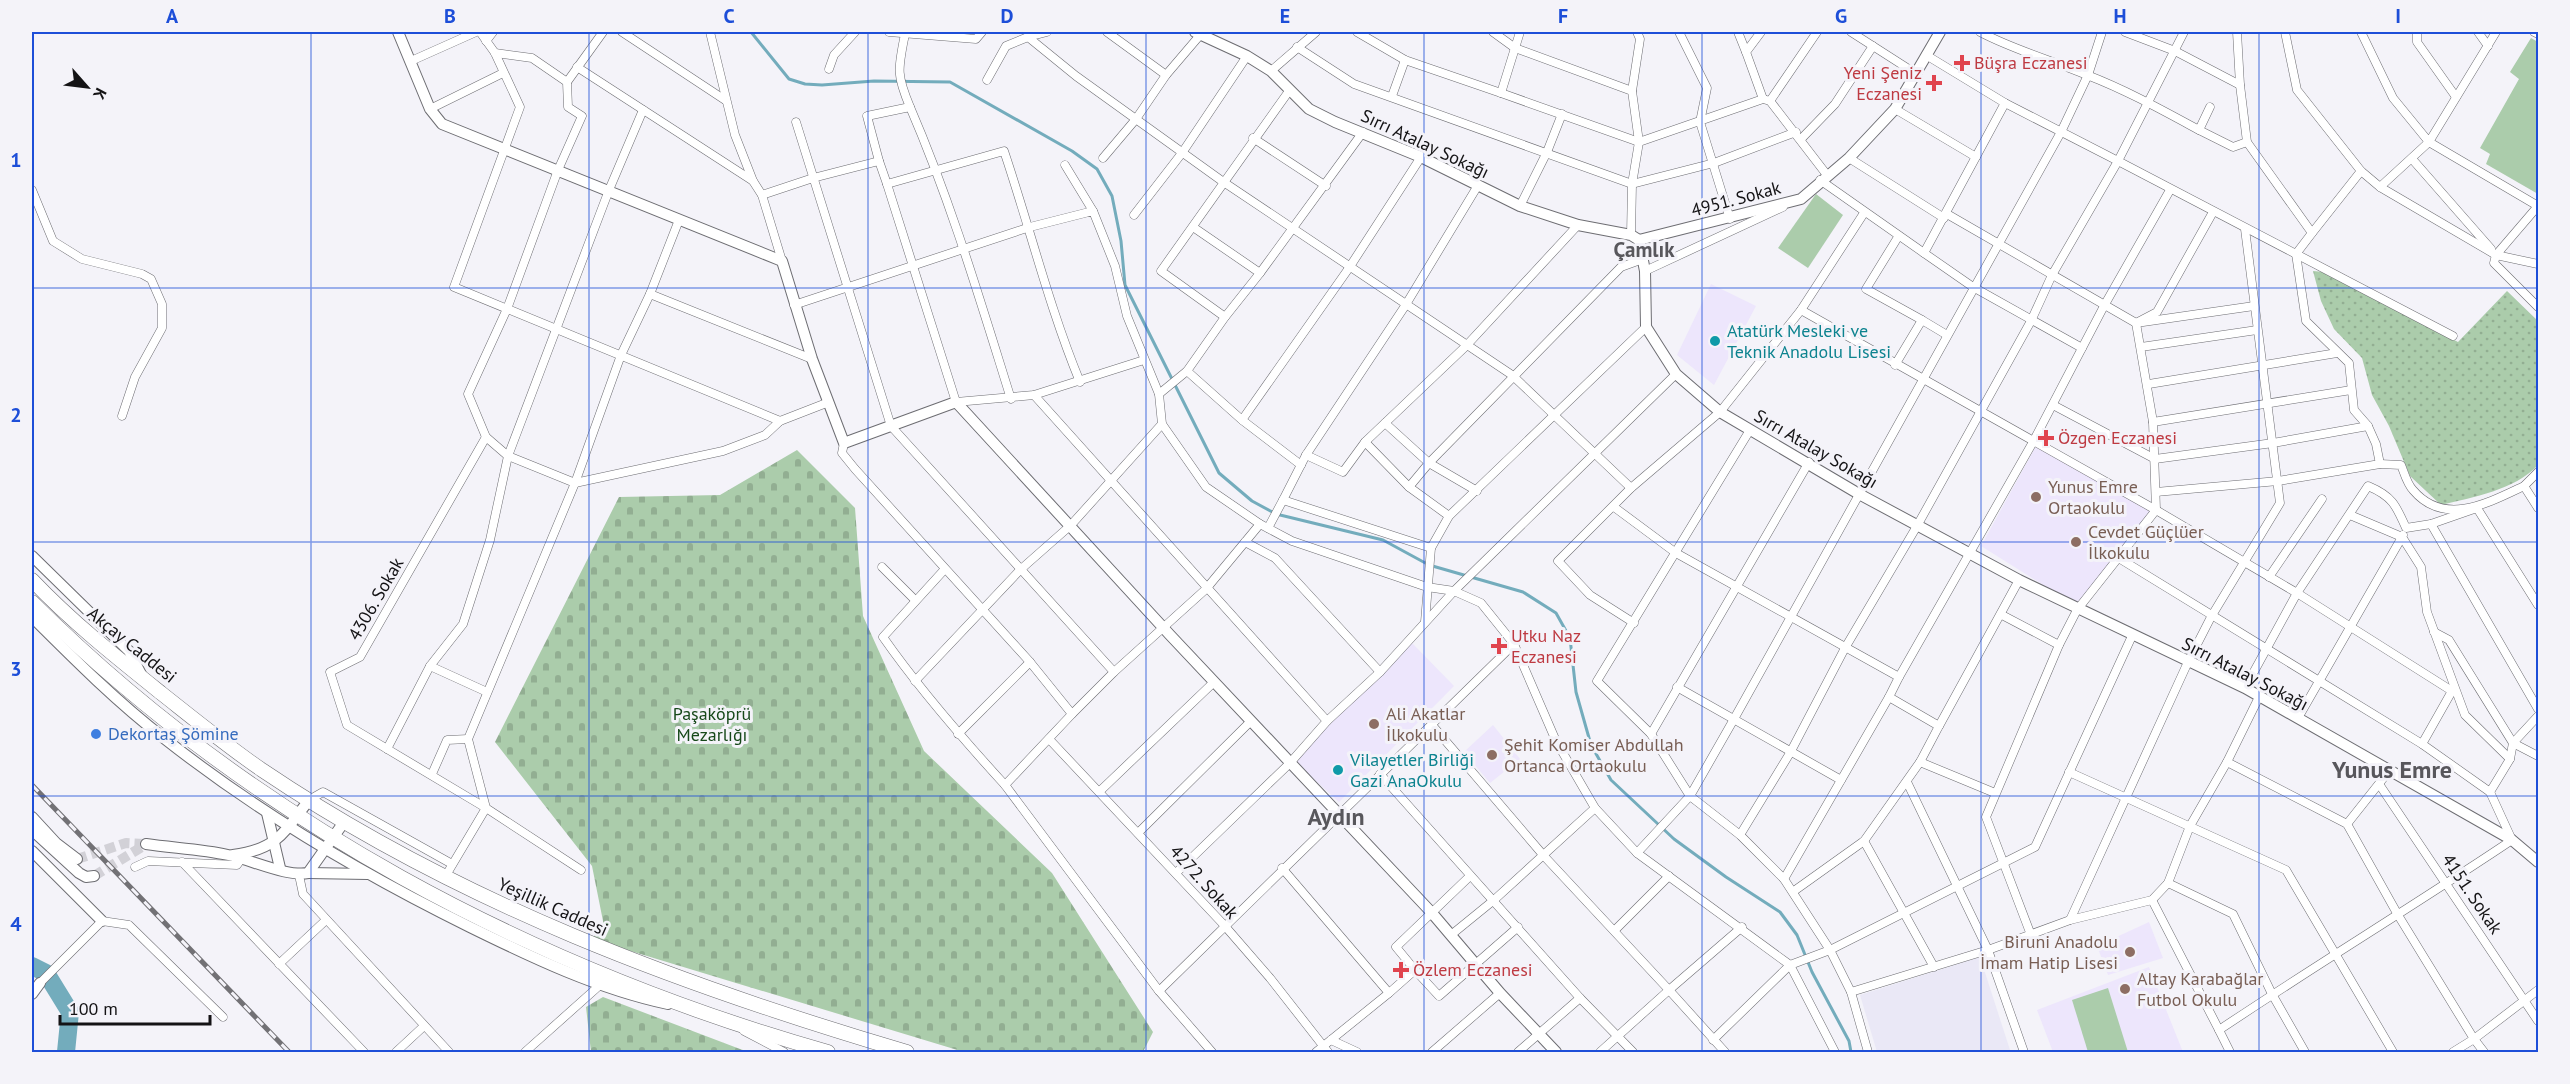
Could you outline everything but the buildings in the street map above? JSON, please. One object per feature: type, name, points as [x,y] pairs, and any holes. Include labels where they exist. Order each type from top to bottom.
[{"type":"highway","name":"Akçay Caddesi","points":[[32,580],[55,605],[212,734]]},
{"type":"highway","name":"Akçay Caddesi","points":[[32,602],[139,700],[297,815]]},
{"type":"highway","name":"Yeşillik Caddesi","points":[[212,734],[344,822],[445,877],[586,943],[841,1033],[907,1053]]},
{"type":"highway","points":[[297,815],[329,844],[569,960],[738,1027],[828,1053]]},
{"type":"street","points":[[398,32],[430,109],[442,124],[782,261]]},
{"type":"street","points":[[411,61],[478,32],[495,53],[520,107],[454,288],[780,421]]},
{"type":"street","points":[[486,41],[493,32]]},
{"type":"street","points":[[603,32],[567,82],[568,107],[582,116],[558,170],[507,309],[468,394],[486,437],[508,456],[575,483],[723,451],[765,435],[780,421],[829,402]]},
{"type":"street","points":[[622,32],[725,100]]},
{"type":"street","points":[[710,32],[725,100],[753,181],[762,195],[794,305],[844,443],[842,453],[944,570],[1030,662],[1072,714]]},
{"type":"street","points":[[829,69],[834,55],[855,32]]},
{"type":"street","points":[[888,32],[976,39],[982,32]]},
{"type":"street","points":[[987,80],[1006,46],[1047,32]]},
{"type":"street","points":[[1107,32],[1166,75]]},
{"type":"street","points":[[1271,71],[1316,32]]},
{"type":"street","points":[[1357,32],[1405,60],[1639,142],[1766,100],[1817,32]]},
{"type":"street","points":[[1493,32],[1515,48],[1632,91]]},
{"type":"street","points":[[1502,93],[1520,32]]},
{"type":"street","points":[[1635,238],[1632,184],[1639,142],[1632,91],[1640,39],[1637,32]]},
{"type":"street","points":[[1679,32],[1707,87],[1700,122],[1730,219]]},
{"type":"street","points":[[1738,32],[1766,100],[1798,136],[1824,178],[1864,213],[1973,287],[2082,348]]},
{"type":"street","points":[[1746,52],[1761,32]]},
{"type":"street","points":[[1851,32],[1915,73]]},
{"type":"street","name":"4951. Sokak","points":[[1635,238],[1730,219],[1801,199],[1849,158],[1895,109],[1940,32]]},
{"type":"street","points":[[1980,32],[2003,44],[2088,75],[2148,102],[2234,147],[2247,142]]},
{"type":"street","points":[[1637,853],[1690,796],[2061,132],[2088,75],[2102,32]]},
{"type":"street","points":[[2125,32],[2175,51],[2240,85]]},
{"type":"street","points":[[1740,835],[1790,753],[1845,648],[1917,526],[2031,321],[2052,275],[2118,161],[2184,32]]},
{"type":"street","points":[[2237,32],[2240,85],[2247,142],[2312,233]]},
{"type":"street","points":[[2285,32],[2297,90],[2361,171],[2380,187],[2496,255],[2538,264]]},
{"type":"street","points":[[2361,32],[2393,98],[2429,142],[2538,206],[2496,255],[2494,263],[2538,307]]},
{"type":"street","points":[[2417,32],[2417,42],[2456,97]]},
{"type":"street","points":[[2478,32],[2488,46]]},
{"type":"street","points":[[2380,187],[2413,160],[2429,142],[2496,32]]},
{"type":"street","points":[[2534,32],[2538,34]]},
{"type":"street","points":[[1103,158],[1137,118],[1198,33]]},
{"type":"street","name":"Sırrı Atalay Sokağı","points":[[1198,33],[1247,56],[1271,71],[1309,109],[1335,122],[1421,157],[1477,187],[1520,206],[1578,225],[1635,238],[1645,271],[1647,327],[1676,374],[1720,412],[1809,462],[1859,494],[2019,580],[2077,610],[2245,688],[2512,840],[2538,861]]},
{"type":"street","points":[[905,34],[898,69],[899,81],[937,169],[965,250],[1011,399]]},
{"type":"street","points":[[1028,37],[1076,76],[1222,181],[1405,306],[1512,375],[1555,413],[1631,488]]},
{"type":"street","points":[[1297,47],[1354,84],[1632,184],[1714,163],[1798,136],[1835,104],[1873,46]]},
{"type":"street","points":[[495,53],[532,58],[567,82]]},
{"type":"street","points":[[1926,54],[2005,103],[2453,336]]},
{"type":"street","points":[[1134,214],[1182,153],[1247,56]]},
{"type":"street","points":[[1392,96],[1405,60]]},
{"type":"street","points":[[577,67],[753,181]]},
{"type":"street","points":[[430,109],[503,73]]},
{"type":"street","points":[[1226,317],[1161,271],[1193,227],[1222,181],[1289,91]]},
{"type":"street","points":[[1924,253],[2005,103]]},
{"type":"street","points":[[910,107],[867,116],[879,161],[956,402],[1338,816],[1432,913],[1500,993],[1556,1053]]},
{"type":"street","points":[[2199,130],[2210,107]]},
{"type":"street","points":[[1895,109],[1976,157]]},
{"type":"street","points":[[581,870],[432,774],[387,749],[430,666],[463,624],[490,540],[508,456],[609,190],[643,110]]},
{"type":"street","points":[[1520,206],[1547,152],[1562,114]]},
{"type":"street","points":[[795,122],[891,426],[1114,672]]},
{"type":"street","points":[[1159,394],[1188,371],[1226,317],[1326,186],[1363,132]]},
{"type":"street","points":[[1253,138],[1326,186]]},
{"type":"street","points":[[887,184],[1004,151],[1030,227],[1047,290],[1080,382]]},
{"type":"street","points":[[1242,420],[1349,268],[1421,157]]},
{"type":"street","points":[[1849,158],[1946,216],[2136,323],[2254,306]]},
{"type":"street","points":[[2413,160],[2496,255]]},
{"type":"street","points":[[762,195],[813,178],[879,161]]},
{"type":"street","points":[[1065,165],[1093,211],[1115,266],[1127,316],[1159,394],[1162,424],[1206,487],[1260,524],[1292,541],[1427,586],[1454,591],[1481,603],[1514,644],[1556,741],[1595,808],[1637,853],[1742,927],[1790,965],[1835,1053]]},
{"type":"street","points":[[2361,171],[2296,254],[2306,321],[2349,363],[2354,410],[2368,426],[2376,444],[2380,464]]},
{"type":"street","points":[[1268,528],[1306,455],[1405,306],[1477,187]]},
{"type":"street","points":[[32,190],[53,241],[82,259],[142,274],[151,279],[162,304],[162,328],[135,377],[122,416]]},
{"type":"street","points":[[1784,879],[2033,442],[2104,306],[2170,190]]},
{"type":"street","points":[[1645,271],[1801,199]]},
{"type":"street","points":[[794,305],[1030,227],[1093,211]]},
{"type":"street","points":[[2136,323],[2157,312],[2213,212]]},
{"type":"street","points":[[1634,623],[1590,595],[1558,561],[1631,488],[1720,412],[1801,310],[1864,213]]},
{"type":"street","points":[[445,877],[486,808],[468,739],[575,483],[621,355],[650,294],[680,220]]},
{"type":"street","points":[[1306,455],[1343,472],[1365,442],[1466,346],[1578,225]]},
{"type":"street","points":[[1193,227],[1260,273]]},
{"type":"street","points":[[2070,920],[2188,662],[2211,617],[2280,503],[2244,229]]},
{"type":"street","points":[[1898,237],[1866,289],[1947,335]]},
{"type":"street","points":[[1409,487],[1512,375],[1621,267],[1643,259]]},
{"type":"street","points":[[650,294],[812,359]]},
{"type":"street","points":[[1801,310],[2156,510],[2296,593],[2452,691],[2422,744]]},
{"type":"street","points":[[1895,365],[1922,320]]},
{"type":"street","points":[[2031,935],[1986,817],[2059,645],[2077,610],[2156,510],[2156,459],[2149,384],[2136,323]]},
{"type":"street","points":[[1425,622],[1431,548],[1449,516],[1647,327]]},
{"type":"street","points":[[2141,347],[2257,330]]},
{"type":"street","points":[[2149,384],[2337,353]]},
{"type":"street","points":[[844,443],[956,402],[1011,399],[1034,395],[1144,360]]},
{"type":"street","points":[[1188,371],[1242,420],[1301,465]]},
{"type":"street","points":[[1176,873],[1380,672],[1454,591],[1676,374]]},
{"type":"street","points":[[2153,422],[2351,390]]},
{"type":"street","points":[[1034,395],[1327,722]]},
{"type":"street","points":[[2053,405],[2156,459],[2272,443],[2368,426]]},
{"type":"street","points":[[1385,423],[1429,463],[1477,490]]},
{"type":"street","points":[[915,681],[1020,570],[1071,525],[1162,424]]},
{"type":"street","points":[[1750,430],[1598,681],[1651,734],[1690,796],[1740,835],[1794,891],[1830,950],[1851,992],[1868,1053]]},
{"type":"street","name":"4306. Sokak","points":[[387,749],[347,725],[330,672],[360,657],[486,437]]},
{"type":"street","points":[[1365,442],[1409,487],[1449,516]]},
{"type":"street","points":[[1651,734],[1809,462]]},
{"type":"street","points":[[2156,492],[2278,481],[2380,464],[2401,465],[2412,490],[2440,510],[2477,508]]},
{"type":"street","points":[[2406,528],[2431,524],[2477,508],[2524,486],[2538,472]]},
{"type":"street","points":[[2245,688],[2296,593],[2368,486],[2385,493],[2397,506],[2406,528],[2298,718]]},
{"type":"street","points":[[2524,486],[2538,508]]},
{"type":"street","points":[[2269,577],[2322,499]]},
{"type":"street","points":[[1283,500],[1431,548]]},
{"type":"street","points":[[1614,507],[1676,553],[1899,677]]},
{"type":"street","points":[[2477,508],[2538,605]]},
{"type":"street","points":[[2350,515],[2402,537],[2421,567],[2427,612],[2465,715],[2510,759]]},
{"type":"street","points":[[1005,785],[1114,672],[1206,589],[1260,524]]},
{"type":"street","points":[[2431,524],[2538,709]]},
{"type":"street","points":[[1245,542],[1275,558],[1380,672]]},
{"type":"street","points":[[32,556],[129,651],[143,679]]},
{"type":"street","points":[[2117,557],[2266,651],[2422,744],[2490,792],[2512,840],[2398,915],[2333,953],[2219,1030]]},
{"type":"street","points":[[882,567],[915,600]]},
{"type":"street","points":[[944,570],[884,637],[915,681],[958,734],[1005,785],[1159,991],[1212,1053]]},
{"type":"street","points":[[1794,891],[1864,841],[1907,782],[2002,615],[2019,580]]},
{"type":"street","points":[[2002,615],[2059,645]]},
{"type":"street","points":[[32,617],[165,739],[288,826],[329,844],[369,874],[404,895],[499,941],[600,985],[629,995],[686,1008]]},
{"type":"street","points":[[2434,632],[2450,640],[2513,743],[2538,756]]},
{"type":"street","points":[[1713,1040],[1790,965],[1830,950],[2035,847],[2132,636]]},
{"type":"street","points":[[1159,991],[1282,868],[1514,644]]},
{"type":"street","points":[[958,734],[1030,662]]},
{"type":"street","points":[[430,666],[487,692]]},
{"type":"street","points":[[1100,791],[1214,682]]},
{"type":"street","points":[[1677,687],[1841,780]]},
{"type":"street","points":[[1888,697],[1939,726]]},
{"type":"street","points":[[1851,992],[1989,950],[2070,920],[2152,900],[2168,883],[2190,826],[2227,762],[2259,697]]},
{"type":"street","points":[[2490,792],[2510,759],[2513,743],[2538,716]]},
{"type":"street","points":[[1138,832],[1251,721]]},
{"type":"street","points":[[1432,725],[1544,856],[1615,930],[1725,1053]]},
{"type":"street","points":[[432,774],[447,740],[468,739]]},
{"type":"street","name":"4272. Sokak","points":[[1048,739],[1100,791],[1224,925],[1270,978],[1325,1050]]},
{"type":"street","points":[[1920,762],[1995,793]]},
{"type":"street","points":[[2227,762],[2347,824],[2398,915],[2484,1053]]},
{"type":"street","points":[[2347,824],[2389,771]]},
{"type":"street","points":[[2069,772],[2286,870],[2393,1053]]},
{"type":"street","points":[[1380,774],[1580,998],[1633,1053]]},
{"type":"street","points":[[1907,782],[1989,950],[2024,1053]]},
{"type":"street","name":"4151. Sokak","points":[[2379,784],[2538,1021]]},
{"type":"street","points":[[229,855],[255,852],[275,843],[309,800],[323,792],[452,864]]},
{"type":"street","points":[[1451,935],[1544,856],[1595,808]]},
{"type":"street","points":[[267,813],[267,824],[275,843],[280,868],[284,873],[369,874]]},
{"type":"street","points":[[32,817],[56,843],[77,859]]},
{"type":"street","points":[[344,822],[329,844],[303,874],[303,894],[449,1053]]},
{"type":"street","points":[[32,830],[79,873],[86,877],[94,876]]},
{"type":"street","points":[[1864,841],[1934,967]]},
{"type":"street","points":[[146,844],[229,855],[280,868]]},
{"type":"street","points":[[32,851],[102,921],[129,925],[223,1017]]},
{"type":"street","points":[[135,867],[148,861],[237,865],[241,859]]},
{"type":"street","points":[[182,862],[364,1053]]},
{"type":"street","points":[[1282,868],[1389,993]]},
{"type":"street","points":[[1470,876],[1396,947],[1439,996],[1518,927]]},
{"type":"street","points":[[1615,930],[1669,876]]},
{"type":"street","points":[[2168,883],[2233,914],[2272,994],[2305,1053]]},
{"type":"street","points":[[2152,900],[2230,1053]]},
{"type":"street","points":[[279,964],[326,920]]},
{"type":"street","points":[[32,994],[40,983],[102,921]]},
{"type":"street","points":[[1600,1053],[1742,927]]},
{"type":"street","points":[[1316,1053],[1325,1050],[1331,1040],[1415,970]]},
{"type":"street","points":[[525,1053],[600,985]]},
{"type":"street","points":[[2453,1053],[2538,990]]},
{"type":"street","points":[[1432,1053],[1500,993]]},
{"type":"street","points":[[1518,1053],[1580,998]]},
{"type":"street","points":[[396,1053],[424,1026]]},
{"type":"street","points":[[738,1027],[784,1053]]},
{"type":"street","points":[[1331,1040],[1357,1053]]},
{"type":"shaded area","points":[[1711,284],[1756,306],[1714,385],[1677,355]]},
{"type":"shaded area","name":"Cevdet Güçlüer İlkokulu","points":[[2036,446],[2151,511],[2077,606],[1981,546]]},
{"type":"shaded area","name":"Ali Akatlar İlkokulu","points":[[1411,642],[1454,686],[1339,802],[1294,761]]},
{"type":"shaded area","name":"Şehit Komiser Abdullah Ortanca Ortaokulu","points":[[1493,725],[1520,759],[1490,783],[1464,752]]},
{"type":"shaded area","name":"Biruni Anadolu İmam Hatip Lisesi","points":[[2149,922],[2163,958],[2108,975],[2097,946]]},
{"type":"shaded area","points":[[1980,957],[2010,1050],[2003,1052],[1877,1052],[1860,995]]},
{"type":"shaded area","name":"Altay Karabağlar Futbol Okulu","points":[[2149,967],[2183,1052],[2053,1052],[2037,1010]]},
{"type":"green space","points":[[2531,38],[2538,42],[2538,194],[2486,164],[2490,154],[2480,148],[2519,79],[2510,72]]},
{"type":"green space","points":[[1816,194],[1843,215],[1808,268],[1778,248]]},
{"type":"green space","points":[[2313,271],[2324,272],[2458,342],[2507,291],[2538,321],[2538,465],[2529,474],[2506,487],[2441,505],[2410,476],[2389,426],[2372,395],[2362,358],[2334,329],[2321,301]]},
{"type":"green space","name":"Paşaköprü Mezarlığı","points":[[797,450],[855,508],[863,616],[924,751],[1052,873],[1153,1032],[1143,1052],[964,1052],[591,939],[604,926],[592,866],[495,742],[619,497],[720,495]]},
{"type":"green space","points":[[2108,988],[2128,1052],[2088,1052],[2072,1000]]},
{"type":"green space","points":[[603,997],[749,1052],[591,1052],[586,1007]]},
{"type":"waterway","points":[[751,32],[789,79],[805,84],[822,85],[874,81],[950,82],[1072,151],[1097,169],[1112,196],[1121,241],[1125,285],[1219,473],[1252,501],[1276,514],[1383,540],[1429,565],[1523,592],[1556,613],[1570,638],[1576,692],[1591,745],[1611,780],[1674,839],[1726,877],[1780,912],[1797,935],[1812,972],[1849,1041],[1851,1052]]},
{"type":"waterway","points":[[32,966],[46,973],[70,1012],[66,1052]]},
{"type":"tunnel","points":[[77,859],[126,843],[146,844]]},
{"type":"tunnel","points":[[94,876],[145,845]]},
{"type":"railway","points":[[32,785],[289,1052]]},
{"type":"place","name":"Büşra Eczanesi","points":[[1962,63]]},
{"type":"place","name":"Yeni Şeniz Eczanesi","points":[[1934,83]]},
{"type":"place","name":"Atatürk Mesleki ve Teknik Anadolu Lisesi","points":[[1715,341]]},
{"type":"place","name":"Özgen Eczanesi","points":[[2046,438]]},
{"type":"place","name":"Yunus Emre Ortaokulu","points":[[2036,497]]},
{"type":"place","name":"Cevdet Güçlüer İlkokulu","points":[[2076,542]]},
{"type":"place","name":"Utku Naz Eczanesi","points":[[1499,646]]},
{"type":"place","name":"Ali Akatlar İlkokulu","points":[[1374,724]]},
{"type":"place","name":"Dekortaş Şömine","points":[[96,734]]},
{"type":"place","name":"Şehit Komiser Abdullah Ortanca Ortaokulu","points":[[1492,755]]},
{"type":"place","name":"Vilayetler Birliği Gazi AnaOkulu","points":[[1338,770]]},
{"type":"place","name":"Biruni Anadolu İmam Hatip Lisesi","points":[[2130,952]]},
{"type":"place","name":"Özlem Eczanesi","points":[[1401,970]]},
{"type":"place","name":"Altay Karabağlar Futbol Okulu","points":[[2125,989]]},
{"type":"district","name":"Çamlık","points":[[1644,250]]},
{"type":"district","name":"Yunus Emre","points":[[2392,770]]},
{"type":"district","name":"Aydın","points":[[1336,817]]}]
